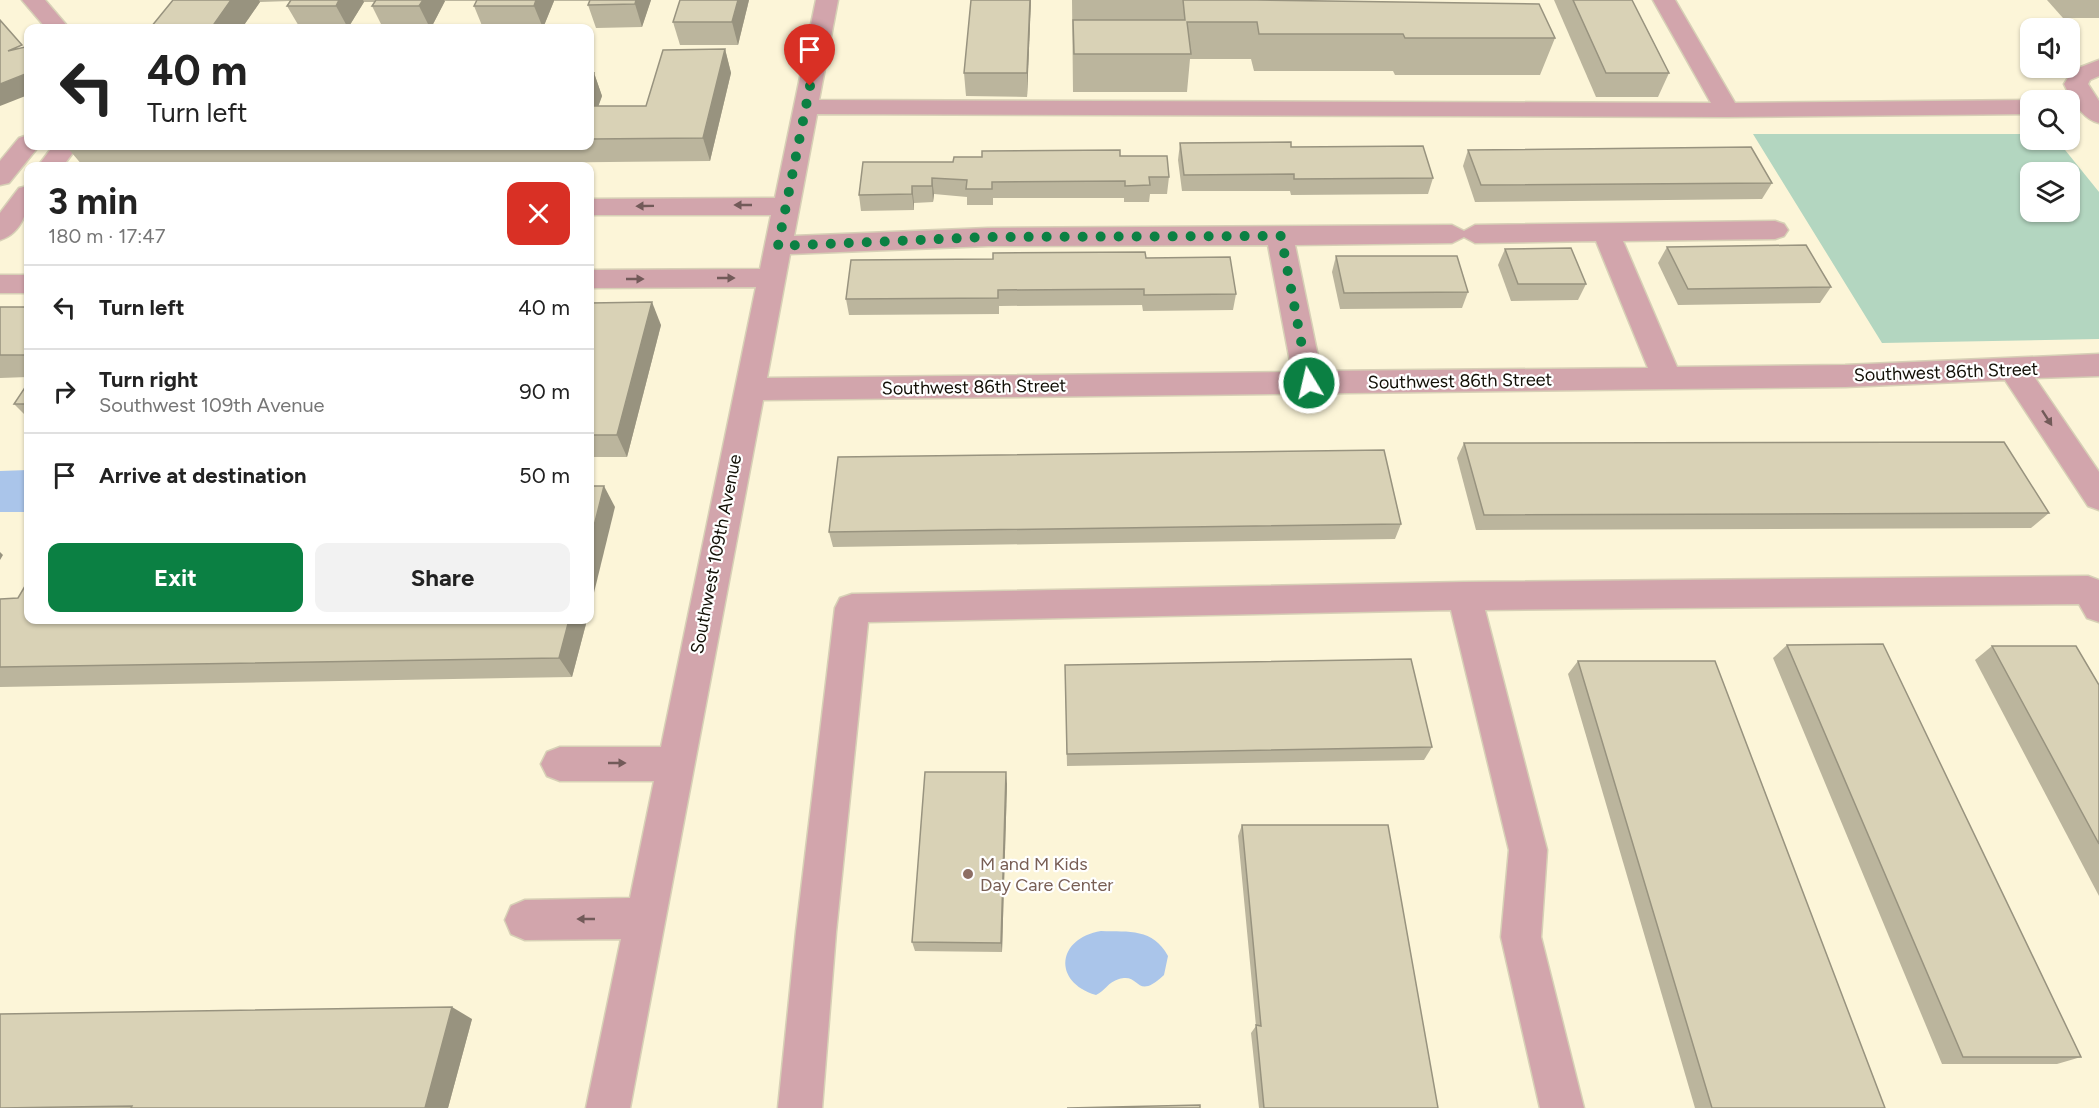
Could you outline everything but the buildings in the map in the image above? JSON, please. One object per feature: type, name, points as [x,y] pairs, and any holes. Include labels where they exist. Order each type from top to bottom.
[{"type":"street","points":[[33,0],[54,24]]},
{"type":"street","name":"Southwest 109th Avenue","points":[[608,1108],[827,0]]},
{"type":"street","points":[[1664,0],[1727,110]]},
{"type":"street","points":[[2099,67],[2081,75],[2076,84],[2082,96],[2099,116]]},
{"type":"street","points":[[805,107],[1727,110],[2020,107]]},
{"type":"street","points":[[2080,113],[2099,116]]},
{"type":"street","points":[[0,177],[24,148]]},
{"type":"street","points":[[53,162],[63,150]]},
{"type":"street","points":[[594,207],[786,206]]},
{"type":"street","points":[[778,246],[988,237],[1775,230]]},
{"type":"street","points":[[1606,232],[1667,378]]},
{"type":"street","points":[[1281,236],[1309,383]]},
{"type":"street","points":[[594,279],[771,278]]},
{"type":"street","points":[[0,284],[24,284]]},
{"type":"street","name":"Southwest 86th Street","points":[[749,389],[1667,378],[2014,370],[2099,365]]},
{"type":"street","points":[[2014,370],[2099,497]]},
{"type":"street","points":[[800,1108],[816,932],[852,608],[1464,596],[2088,590],[2099,608]]},
{"type":"street","points":[[1464,596],[1528,850],[1521,936],[1562,1108]]},
{"type":"street","points":[[560,764],[675,764]]},
{"type":"street","points":[[525,920],[645,918]]},
{"type":"green space","points":[[1753,134],[2020,134],[2020,150],[2065,150],[2075,162],[2020,162],[2020,222],[2080,222],[2080,168],[2099,192],[2099,339],[1882,343]]},
{"type":"water","points":[[24,470],[24,512],[0,512],[0,471]]},
{"type":"water","points":[[1101,931],[1139,933],[1155,940],[1168,956],[1164,975],[1148,986],[1143,986],[1131,979],[1119,979],[1096,995],[1082,989],[1072,980],[1067,971],[1068,951],[1075,942],[1086,935]]},
{"type":"place","name":"M and M Kids Day Care Center","points":[[968,874]]},
{"type":"route","points":[[810,86],[778,246],[988,237],[1281,236],[1309,383]]}]
